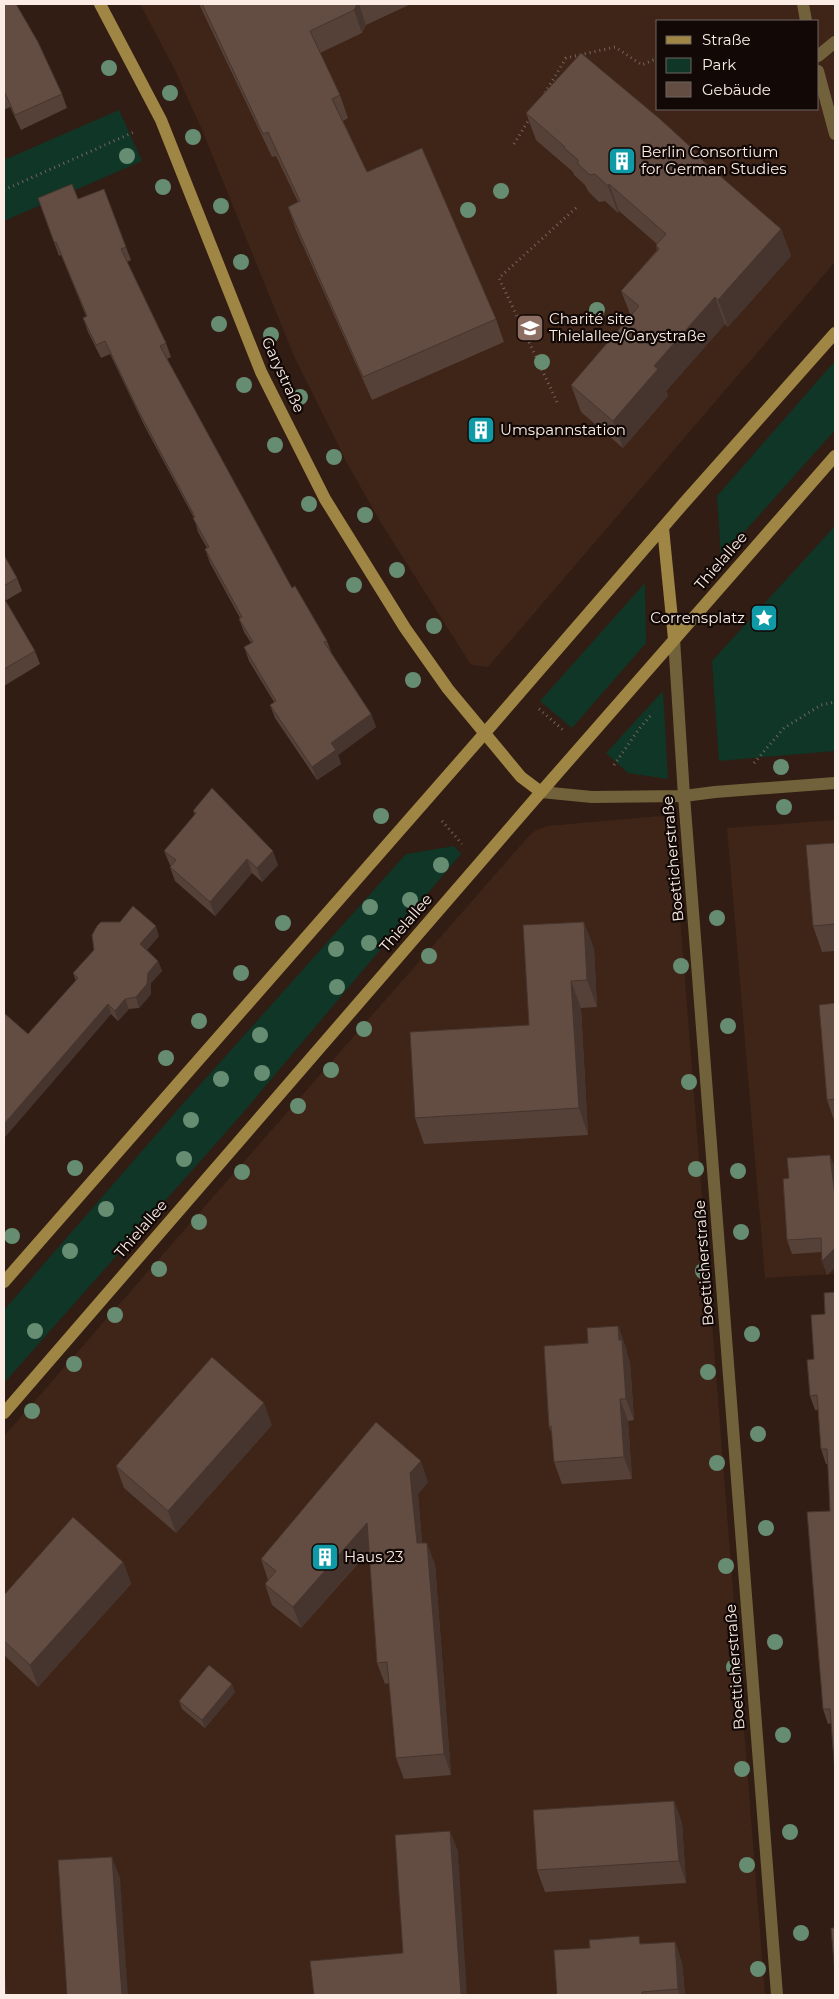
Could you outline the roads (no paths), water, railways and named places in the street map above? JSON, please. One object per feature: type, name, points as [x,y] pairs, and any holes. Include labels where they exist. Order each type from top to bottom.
[{"type":"main road","name":"Garystraße","points":[[100,4],[161,120],[261,372],[325,499],[405,628],[448,689],[522,777],[540,792]]},
{"type":"main road","points":[[4,1282],[835,333]]},
{"type":"main road","name":"Thielallee","points":[[4,1413],[540,792],[835,456]]},
{"type":"main road","name":"Boetticherstraße","points":[[663,528],[674,639]]},
{"type":"street","points":[[802,4],[806,20]]},
{"type":"street","points":[[819,55],[835,42]]},
{"type":"street","points":[[819,75],[835,134]]},
{"type":"street","name":"Boetticherstraße","points":[[674,639],[684,796],[777,1995]]},
{"type":"street","points":[[540,792],[592,797],[684,796],[835,783]]},
{"type":"place","name":"Berlin Consortium for German Studies","points":[[622,161]]},
{"type":"place","name":"Charité site Thielallee/Garystraße","points":[[530,328]]},
{"type":"place","name":"Umspannstation","points":[[481,430]]},
{"type":"place","name":"Corrensplatz","points":[[764,618]]},
{"type":"place","name":"Haus 23","points":[[325,1557]]}]
